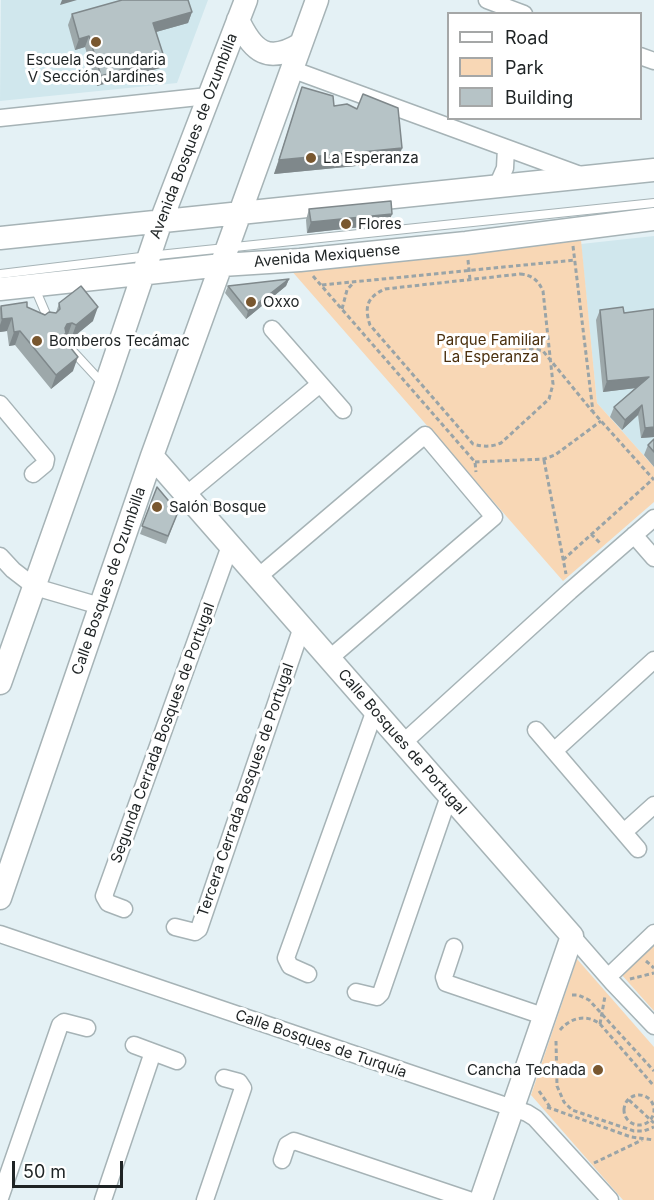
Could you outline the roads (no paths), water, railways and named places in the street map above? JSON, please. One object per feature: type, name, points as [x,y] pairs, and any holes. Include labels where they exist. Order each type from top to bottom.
[{"type":"main road","points":[[224,257],[317,0]]},
{"type":"main road","points":[[242,10],[247,41],[261,51],[274,54],[288,52],[301,44]]},
{"type":"main road","name":"Avenida Bosques de Ozumbilla","points":[[147,264],[242,10]]},
{"type":"main road","points":[[0,238],[237,218],[497,186],[654,170]]},
{"type":"main road","name":"Avenida Mexiquense","points":[[0,289],[147,264],[224,257],[300,260],[466,243],[654,219]]},
{"type":"main road","name":"Calle Bosques de Ozumbilla","points":[[0,898],[152,456],[224,257]]},
{"type":"main road","points":[[0,684],[147,264]]},
{"type":"main road","name":"Calle Bosques de Portugal","points":[[152,456],[572,936]]},
{"type":"main road","points":[[482,1200],[572,936]]},
{"type":"street","points":[[487,0],[519,12]]},
{"type":"street","points":[[291,69],[584,177]]},
{"type":"street","points":[[0,118],[208,96]]},
{"type":"street","points":[[497,186],[506,168],[506,148]]},
{"type":"street","points":[[272,329],[343,410]]},
{"type":"street","points":[[186,495],[320,384]]},
{"type":"street","points":[[0,404],[44,455],[45,464],[33,474]]},
{"type":"street","points":[[258,577],[425,435],[494,517],[330,658]]},
{"type":"street","points":[[404,742],[654,518]]},
{"type":"street","points":[[634,535],[654,558]]},
{"type":"street","name":"Segunda Cerrada Bosques de Portugal","points":[[124,909],[108,903],[104,896],[230,546]]},
{"type":"street","points":[[0,556],[7,576],[35,587],[100,606]]},
{"type":"street","name":"Tercera Cerrada Bosques de Portugal","points":[[175,927],[189,932],[199,929],[302,627]]},
{"type":"street","points":[[554,751],[654,660]]},
{"type":"street","points":[[308,974],[290,966],[286,958],[375,710]]},
{"type":"street","points":[[536,730],[638,849]]},
{"type":"street","points":[[356,992],[377,997],[381,993],[449,796]]},
{"type":"street","points":[[624,832],[654,805]]},
{"type":"street","points":[[610,980],[654,933]]},
{"type":"street","name":"Calle Bosques de Turquía","points":[[0,934],[527,1113],[535,1118],[610,1200]]},
{"type":"street","name":"Calle Bosques de Portugal","points":[[572,936],[654,1026]]},
{"type":"street","points":[[454,947],[444,977],[446,983],[547,1006]]},
{"type":"street","points":[[0,1198],[60,1026],[64,1022],[87,1028]]},
{"type":"street","points":[[134,1045],[177,1061]]},
{"type":"street","points":[[103,1200],[153,1052]]},
{"type":"street","points":[[205,1200],[243,1088],[239,1082],[224,1078]]},
{"type":"street","points":[[282,1160],[287,1145],[294,1142],[469,1200]]},
{"type":"lane","points":[[224,257],[654,203]]},
{"type":"lane","points":[[237,218],[340,212]]},
{"type":"lane","points":[[0,247],[160,225]]},
{"type":"lane","points":[[0,274],[147,264]]},
{"type":"lane","points":[[34,285],[50,321]]},
{"type":"lane","points":[[66,343],[105,387]]},
{"type":"place","name":"Escuela Secundaria V Sección Jardines","points":[[96,42]]},
{"type":"place","name":"La Esperanza","points":[[311,158]]},
{"type":"place","name":"Flores","points":[[346,224]]},
{"type":"place","name":"Oxxo","points":[[251,302]]},
{"type":"place","name":"Bomberos Tecámac","points":[[37,341]]},
{"type":"place","name":"Salón Bosque","points":[[157,507]]},
{"type":"place","name":"Cancha Techada","points":[[598,1070]]},
{"type":"park label","name":"Parque Familiar La Esperanza","points":[[491,348]]}]
